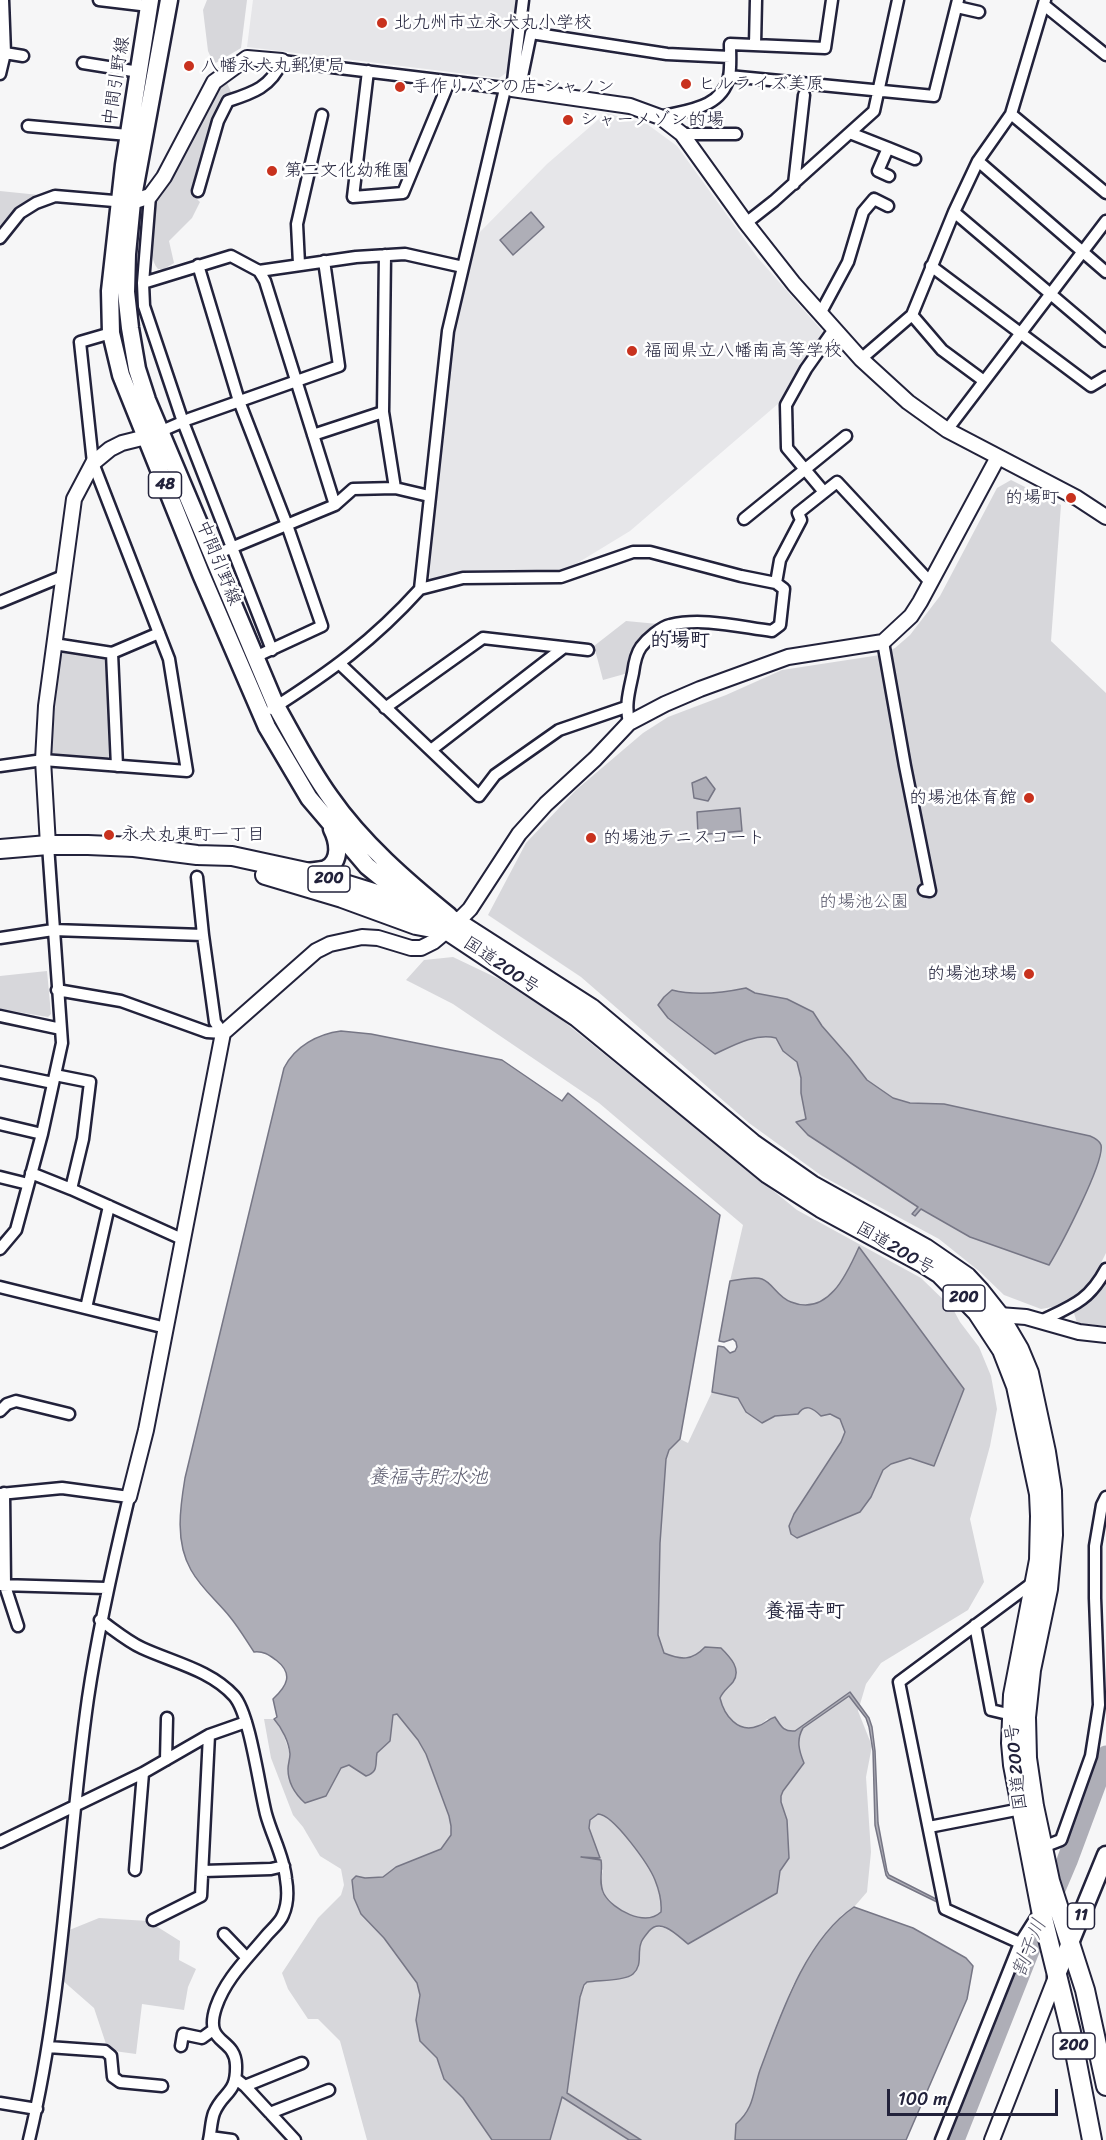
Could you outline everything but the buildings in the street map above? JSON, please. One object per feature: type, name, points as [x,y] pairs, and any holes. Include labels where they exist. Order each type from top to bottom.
[{"type":"highway","name":"国道200号","points":[[0,849],[48,845],[134,847],[197,855],[232,856],[306,872],[416,906],[452,926],[577,1017],[768,1174],[821,1208],[901,1250],[940,1274],[993,1320],[1019,1349],[1029,1373],[1052,1491],[1053,1535],[1048,1589],[1031,1670],[1026,1718],[1027,1758],[1050,1881],[1084,1990],[1106,2086]]},
{"type":"highway","name":"国道200号","points":[[197,855],[232,868],[279,878],[342,898],[416,925],[452,926]]},
{"type":"highway","name":"国道200号","points":[[993,1320],[1016,1386],[1036,1472],[1040,1516],[1036,1580],[1017,1671],[1012,1715],[1013,1765],[1050,1954],[1071,2032],[1092,2140]]},
{"type":"main road","name":"中間引野線","points":[[169,0],[125,202],[110,291],[111,333],[121,375],[214,555],[276,706],[330,797],[378,853],[452,926]]},
{"type":"main road","name":"中間引野線","points":[[150,3],[128,135],[125,202],[126,292],[130,328],[137,369],[153,434],[261,716],[303,789],[330,824],[367,866],[416,906]]},
{"type":"main road","points":[[306,872],[326,869],[333,862],[338,846],[330,824]]},
{"type":"main road","name":"11","points":[[1056,1977],[1067,1935],[1101,1882],[1106,1855]]},
{"type":"street","points":[[0,74],[5,53],[3,0]]},
{"type":"street","points":[[99,0],[150,3]]},
{"type":"street","points":[[512,90],[523,0]]},
{"type":"street","points":[[755,45],[756,0]]},
{"type":"street","points":[[660,117],[696,109],[708,104],[723,91],[729,76],[730,44],[825,48],[832,0]]},
{"type":"street","points":[[746,223],[794,184],[874,111],[898,0]]},
{"type":"street","points":[[861,359],[912,315],[954,212],[978,161],[1011,114],[1044,2],[1106,55]]},
{"type":"street","points":[[729,76],[934,96],[958,4],[979,12]]},
{"type":"street","points":[[420,589],[448,331],[463,267],[512,90],[531,33],[667,54],[729,57]]},
{"type":"street","points":[[5,53],[23,56]]},
{"type":"street","points":[[272,650],[183,422],[144,306],[143,284],[150,196],[164,177],[214,82],[247,58],[368,71],[630,106],[660,117],[682,134],[746,223],[820,314],[861,359],[908,402],[947,430],[1077,498],[1106,517]]},
{"type":"street","points":[[198,191],[218,121],[228,101],[250,94],[264,86],[276,75],[282,61]]},
{"type":"street","points":[[83,63],[139,72]]},
{"type":"street","points":[[368,71],[353,196],[403,193],[449,82]]},
{"type":"street","points":[[794,184],[804,95]]},
{"type":"street","points":[[1011,114],[1106,193]]},
{"type":"street","points":[[299,264],[297,224],[322,116]]},
{"type":"street","points":[[28,126],[128,135]]},
{"type":"street","points":[[850,133],[915,159]]},
{"type":"street","points":[[682,134],[736,134]]},
{"type":"street","points":[[888,148],[878,171],[889,176]]},
{"type":"street","points":[[978,161],[1106,272]]},
{"type":"street","points":[[0,238],[20,213],[36,203],[55,196],[125,202],[150,196]]},
{"type":"street","points":[[820,314],[848,262],[864,212],[874,199],[888,206]]},
{"type":"street","points":[[954,212],[1106,341]]},
{"type":"street","points":[[947,430],[1106,220]]},
{"type":"street","points":[[259,271],[299,264],[385,255],[405,255],[463,267]]},
{"type":"street","points":[[385,255],[383,412],[395,488]]},
{"type":"street","points":[[143,284],[231,256],[259,271],[265,281],[335,506]]},
{"type":"street","points":[[0,1249],[4,1235],[16,1230],[42,1134],[62,1043],[43,760],[46,706],[74,499],[93,463],[110,449],[339,366],[324,261]]},
{"type":"street","points":[[198,265],[239,401],[287,525],[322,626],[255,657]]},
{"type":"street","points":[[931,266],[1091,386],[1106,377]]},
{"type":"street","points":[[912,315],[942,350],[984,381]]},
{"type":"street","points":[[824,492],[787,448],[786,405],[806,369],[830,335],[836,331]]},
{"type":"street","points":[[0,766],[43,760],[187,771],[170,659],[93,463],[80,342],[111,333]]},
{"type":"street","points":[[312,435],[383,412]]},
{"type":"street","points":[[744,519],[846,435]]},
{"type":"street","points":[[29,2140],[48,2047],[88,1700],[100,1620],[146,1430],[223,1033],[316,951],[330,944],[362,937],[378,938],[411,948],[421,948],[452,926],[470,909],[519,834],[546,804],[595,759],[629,723],[700,689],[788,657],[883,642],[911,616],[998,457]]},
{"type":"street","points":[[776,582],[780,560],[801,520],[798,513],[837,482],[931,583]]},
{"type":"street","points":[[214,555],[335,506],[353,489],[395,488],[429,496]]},
{"type":"street","points":[[261,716],[340,664],[393,619],[420,589],[463,578],[561,577],[633,552],[650,552],[732,574],[776,582],[784,589],[780,625],[772,631],[693,623],[668,625],[650,637],[640,648],[635,662],[626,707],[629,723]]},
{"type":"street","points":[[0,602],[63,576]]},
{"type":"street","points":[[54,644],[112,653],[159,633]]},
{"type":"street","points":[[385,708],[483,638],[588,650]]},
{"type":"street","points":[[883,642],[930,891],[924,890]]},
{"type":"street","points":[[431,750],[563,648]]},
{"type":"street","points":[[112,653],[117,766]]},
{"type":"street","points":[[340,664],[479,796],[495,775],[560,730],[626,707]]},
{"type":"street","points":[[197,877],[215,1022],[223,1033]]},
{"type":"street","points":[[0,938],[53,930],[203,935]]},
{"type":"street","points":[[57,990],[122,1001],[207,1032],[223,1033]]},
{"type":"street","points":[[0,1016],[61,1029]]},
{"type":"street","points":[[0,1072],[90,1082],[83,1139],[71,1190]]},
{"type":"street","points":[[0,1124],[42,1134]]},
{"type":"street","points":[[0,1177],[29,1179],[71,1190],[182,1239]]},
{"type":"street","points":[[86,1308],[110,1206]]},
{"type":"street","points":[[1041,1322],[1082,1301],[1099,1282],[1106,1269]]},
{"type":"street","points":[[0,1287],[166,1328]]},
{"type":"street","points":[[993,1320],[1026,1317],[1079,1332],[1106,1335]]},
{"type":"street","points":[[0,1411],[7,1404],[16,1401],[69,1414]]},
{"type":"street","points":[[18,1626],[2,1585],[2,1494],[62,1488],[129,1497]]},
{"type":"street","points":[[1043,1847],[1061,1840],[1091,1756],[1099,1705],[1095,1546],[1102,1505],[1106,1497]]},
{"type":"street","points":[[1020,1943],[945,1909],[899,1682],[1036,1580]]},
{"type":"street","points":[[2,1585],[106,1588]]},
{"type":"street","points":[[100,1620],[139,1647],[213,1679],[235,1697],[246,1722],[267,1815],[284,1866],[288,1896],[283,1916],[223,1989],[215,2009],[213,2030],[217,2038],[232,2049],[240,2082],[296,2140]]},
{"type":"street","points":[[975,1625],[991,1710],[1012,1715]]},
{"type":"street","points":[[166,1760],[167,1718]]},
{"type":"street","points":[[0,1842],[143,1773],[209,1735],[246,1722]]},
{"type":"street","points":[[153,1920],[201,1896],[209,1735]]},
{"type":"street","points":[[135,1870],[143,1773]]},
{"type":"street","points":[[929,1827],[1021,1809]]},
{"type":"street","points":[[203,1871],[271,1869],[284,1866]]},
{"type":"street","points":[[941,2140],[1020,1943],[1041,1910]]},
{"type":"street","points":[[224,1934],[247,1958]]},
{"type":"street","points":[[992,2140],[1056,1977]]},
{"type":"street","points":[[181,2046],[183,2034],[202,2038],[213,2030]]},
{"type":"street","points":[[48,2047],[105,2051],[111,2056],[113,2077],[120,2082],[162,2086]]},
{"type":"street","points":[[232,2140],[210,2139],[214,2113],[223,2099],[240,2082],[302,2063]]},
{"type":"street","points":[[270,2113],[329,2090]]},
{"type":"street","points":[[0,2103],[37,2109]]},
{"type":"shaded area","name":"北九州市立永犬丸小学校","points":[[253,0],[517,0],[509,71],[499,78],[247,47]]},
{"type":"shaded area","name":"福岡県立八幡南高等学校","points":[[606,113],[647,124],[677,146],[758,258],[824,333],[799,369],[786,397],[630,531],[566,570],[465,572],[430,579],[454,332],[477,235],[547,164]]},
{"type":"green space","points":[[207,0],[247,0],[241,48],[214,64],[208,51],[203,10]]},
{"type":"green space","points":[[227,83],[232,94],[218,112],[206,139],[190,192],[200,202],[192,218],[169,241],[174,263],[164,269],[158,269],[154,263],[151,244],[158,196],[213,98]]},
{"type":"green space","points":[[0,191],[39,195],[12,211],[0,226]]},
{"type":"green space","name":"的場池公園","points":[[1011,480],[1061,505],[1051,641],[1106,693],[1106,1253],[1093,1279],[1073,1299],[1058,1306],[1041,1309],[1004,1295],[979,1271],[939,1239],[822,1176],[749,1123],[581,977],[488,915],[526,843],[576,790],[643,733],[668,717],[782,670],[880,655],[895,648],[910,635],[940,596],[997,488]]},
{"type":"green space","points":[[626,621],[658,624],[635,643],[628,673],[603,680],[594,646]]},
{"type":"green space","points":[[65,652],[105,658],[109,662],[110,755],[106,760],[55,756],[51,751],[60,655]]},
{"type":"green space","points":[[453,957],[499,979],[557,1016],[797,1210],[921,1278],[953,1309],[979,1347],[991,1376],[997,1409],[990,1446],[970,1519],[984,1582],[968,1610],[881,1663],[866,1684],[858,1711],[872,1746],[866,1777],[871,1852],[867,1892],[854,1907],[842,1915],[813,1951],[792,1987],[759,2073],[754,2098],[743,2118],[736,2124],[735,2140],[641,2140],[567,2093],[580,1997],[587,1982],[627,1978],[638,1968],[641,1944],[650,1930],[659,1927],[675,1933],[778,1885],[780,1871],[789,1858],[787,1820],[781,1796],[804,1763],[798,1746],[799,1735],[805,1726],[818,1715],[795,1731],[787,1731],[767,1719],[756,1727],[745,1728],[731,1719],[723,1707],[722,1694],[731,1685],[722,1648],[705,1647],[696,1655],[686,1658],[664,1653],[658,1635],[660,1543],[666,1459],[669,1450],[680,1439],[688,1443],[712,1392],[738,1398],[746,1412],[762,1422],[775,1416],[797,1414],[801,1409],[807,1407],[840,1419],[845,1432],[841,1442],[794,1514],[789,1526],[797,1538],[860,1512],[871,1497],[883,1470],[891,1464],[910,1458],[964,1389],[859,1248],[836,1289],[828,1297],[808,1305],[787,1300],[772,1286],[747,1279],[730,1281],[743,1225],[599,1103],[453,1004],[406,980],[424,960]]},
{"type":"green space","points":[[47,971],[51,1014],[48,1017],[0,1009],[0,976]]},
{"type":"green space","points":[[1106,1280],[1106,1326],[1077,1323],[1074,1313],[1092,1300]]},
{"type":"green space","points":[[397,1713],[426,1754],[449,1816],[451,1836],[441,1849],[396,1867],[383,1877],[361,1877],[361,1914],[384,1938],[417,1983],[420,1995],[416,2020],[437,2058],[444,2080],[463,2098],[492,2140],[367,2140],[340,2041],[318,2019],[308,2019],[288,1989],[282,1973],[318,1918],[341,1895],[344,1885],[341,1869],[320,1856],[293,1815],[271,1758],[264,1719],[274,1719],[281,1727],[290,1754],[288,1768],[305,1802],[326,1796],[341,1768],[349,1765],[366,1776],[376,1768],[377,1753],[390,1741],[393,1715]]},
{"type":"green space","points":[[598,1814],[605,1816],[621,1831],[646,1863],[658,1888],[662,1912],[647,1918],[630,1915],[614,1906],[604,1894],[601,1882],[603,1870],[580,1857],[600,1858],[589,1828],[590,1820]]},
{"type":"green space","points":[[99,1918],[148,1921],[180,1941],[179,1960],[196,1969],[188,1987],[184,2010],[142,2004],[136,2054],[114,2051],[107,2047],[94,2008],[62,1980],[67,1931]]},
{"type":"green space","points":[[561,2096],[629,2140],[550,2140]]},
{"type":"water","points":[[531,212],[544,227],[513,255],[500,240]]},
{"type":"water","points":[[706,777],[715,789],[708,801],[694,798],[692,783]]},
{"type":"water","points":[[740,808],[742,831],[698,835],[697,812]]},
{"type":"water","points":[[746,988],[755,993],[787,999],[813,1012],[867,1080],[893,1098],[910,1103],[944,1104],[1090,1136],[1098,1140],[1101,1145],[1100,1154],[1089,1186],[1049,1265],[970,1237],[921,1209],[915,1216],[912,1214],[918,1207],[808,1135],[796,1122],[806,1119],[797,1062],[783,1051],[776,1038],[752,1038],[715,1054],[668,1018],[658,1005],[672,990],[709,993]]},
{"type":"water","name":"養福寺貯水池","points":[[341,1031],[371,1034],[502,1060],[562,1101],[568,1093],[720,1215],[680,1439],[669,1450],[666,1459],[660,1543],[658,1635],[664,1653],[676,1657],[691,1657],[705,1647],[721,1648],[731,1659],[736,1672],[733,1682],[720,1698],[725,1711],[733,1721],[744,1727],[758,1726],[775,1717],[785,1729],[795,1731],[850,1692],[869,1718],[872,1727],[878,1823],[887,1871],[889,1875],[938,1900],[937,1902],[886,1875],[875,1825],[873,1751],[869,1727],[866,1718],[849,1696],[803,1728],[801,1732],[799,1746],[804,1763],[781,1796],[787,1820],[789,1858],[780,1871],[777,1893],[688,1944],[669,1929],[654,1927],[642,1942],[638,1967],[633,1974],[618,1979],[587,1982],[584,1985],[580,1997],[567,2093],[641,2140],[629,2140],[562,2097],[550,2140],[492,2140],[463,2098],[444,2079],[437,2058],[420,2041],[416,2020],[420,1995],[417,1983],[384,1938],[361,1914],[354,1898],[352,1880],[356,1876],[383,1877],[396,1867],[441,1849],[451,1835],[449,1816],[426,1754],[397,1714],[393,1715],[390,1741],[377,1753],[376,1767],[373,1772],[366,1776],[349,1765],[341,1768],[326,1796],[305,1803],[295,1792],[291,1783],[288,1774],[290,1754],[288,1745],[274,1719],[277,1717],[273,1699],[285,1685],[287,1675],[285,1670],[269,1655],[254,1652],[233,1621],[195,1577],[183,1548],[180,1513],[185,1478],[284,1068],[294,1053],[308,1042]],"holes":[[[598,1814],[605,1816],[630,1841],[655,1880],[660,1896],[661,1912],[654,1916],[638,1917],[614,1906],[602,1890],[601,1860],[581,1857],[600,1858],[589,1828],[590,1820]]]},
{"type":"water","points":[[859,1247],[964,1389],[934,1466],[910,1458],[891,1464],[883,1470],[871,1497],[860,1512],[797,1538],[791,1534],[789,1526],[794,1514],[841,1442],[845,1432],[840,1419],[830,1414],[821,1416],[809,1408],[803,1409],[798,1414],[775,1416],[762,1423],[746,1412],[738,1398],[712,1392],[718,1346],[724,1347],[730,1353],[737,1347],[733,1339],[719,1341],[730,1281],[759,1278],[786,1300],[804,1305],[816,1304],[826,1298],[842,1280]]},
{"type":"water","points":[[854,1907],[913,1928],[966,1958],[973,1966],[967,1999],[906,2140],[735,2140],[736,2124],[750,2105],[760,2070],[796,1981],[821,1939]]},
{"type":"waterway","name":"割子川","points":[[954,2140],[1067,1861],[1106,1756]]},
{"type":"place","name":"北九州市立永犬丸小学校","points":[[382,23]]},
{"type":"place","name":"八幡永犬丸郵便局","points":[[189,66]]},
{"type":"place","name":"ヒルライズ美原","points":[[686,84]]},
{"type":"place","name":"手作りパンの店 シャノン","points":[[400,87]]},
{"type":"place","name":"シャーメゾン的場","points":[[568,120]]},
{"type":"place","name":"第二文化幼稚園","points":[[272,171]]},
{"type":"place","name":"福岡県立八幡南高等学校","points":[[632,351]]},
{"type":"place","name":"的場町","points":[[1071,498]]},
{"type":"place","name":"的場池体育館","points":[[1029,798]]},
{"type":"place","name":"永犬丸東町一丁目","points":[[109,835]]},
{"type":"place","name":"的場池テニスコート","points":[[591,838]]},
{"type":"place","name":"的場池球場","points":[[1029,974]]},
{"type":"district","name":"的場町","points":[[680,641]]},
{"type":"district","name":"養福寺町","points":[[805,1612]]}]
